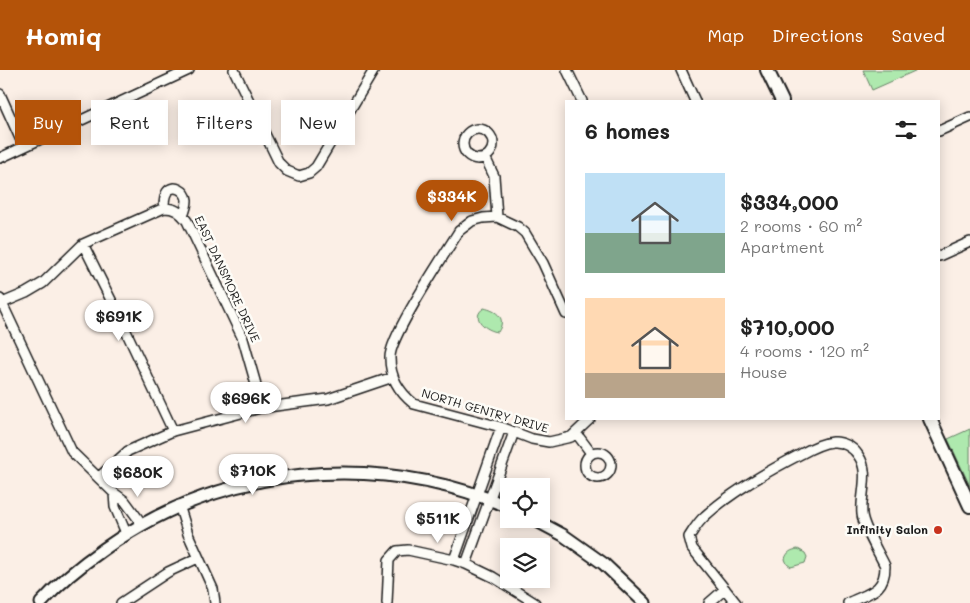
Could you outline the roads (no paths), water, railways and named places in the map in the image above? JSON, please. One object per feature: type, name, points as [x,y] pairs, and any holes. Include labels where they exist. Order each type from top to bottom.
[{"type":"main road","points":[[767,70],[782,100]]},
{"type":"main road","points":[[930,420],[970,506]]},
{"type":"street","points":[[0,158],[189,70]]},
{"type":"street","points":[[234,70],[279,163],[287,170],[299,176],[309,173],[316,168],[374,70]]},
{"type":"street","points":[[567,70],[582,100]]},
{"type":"street","points":[[681,70],[695,100]]},
{"type":"street","points":[[0,94],[24,147]]},
{"type":"street","points":[[940,132],[970,117]]},
{"type":"street","points":[[485,157],[494,176],[497,217]]},
{"type":"street","points":[[142,524],[125,500],[114,493],[72,452],[1,302],[26,293],[43,283],[83,244],[164,208],[166,194],[172,188],[181,190],[187,199],[183,216]]},
{"type":"street","name":"EAST DANSMORE DRIVE","points":[[164,208],[173,208],[183,216],[243,339],[255,381],[260,408]]},
{"type":"street","points":[[99,477],[128,451],[173,431],[260,408],[328,399],[393,377],[389,356],[402,325],[459,231],[472,221],[497,217],[526,233],[565,308]]},
{"type":"street","points":[[940,256],[970,242]]},
{"type":"street","points":[[83,244],[173,431]]},
{"type":"street","name":"NORTH GENTRY DRIVE","points":[[393,377],[404,396],[414,404],[549,442],[560,441],[576,433],[589,420]]},
{"type":"street","points":[[454,560],[501,427]]},
{"type":"street","points":[[466,564],[514,432]]},
{"type":"street","points":[[576,433],[591,453]]},
{"type":"street","points":[[732,602],[725,589],[692,548],[689,537],[705,515],[752,482],[812,449],[833,441],[844,443],[850,447],[858,454],[862,462],[865,470],[862,515],[885,566],[883,583],[876,590],[848,603]]},
{"type":"street","points":[[41,603],[57,585],[80,566],[126,533],[179,505],[221,490],[255,482],[322,473],[374,474],[431,482],[500,503]]},
{"type":"street","points":[[114,493],[115,507],[126,533]]},
{"type":"street","points":[[179,505],[188,534],[213,589],[215,603]]},
{"type":"street","points":[[550,528],[604,564],[645,603]]},
{"type":"street","points":[[387,603],[388,560],[397,551],[408,550],[466,564],[493,577],[535,603]]},
{"type":"street","points":[[121,603],[168,572],[198,558]]},
{"type":"street","points":[[708,603],[725,589]]},
{"type":"place","name":"Infinity Salon","points":[[938,530]]}]
